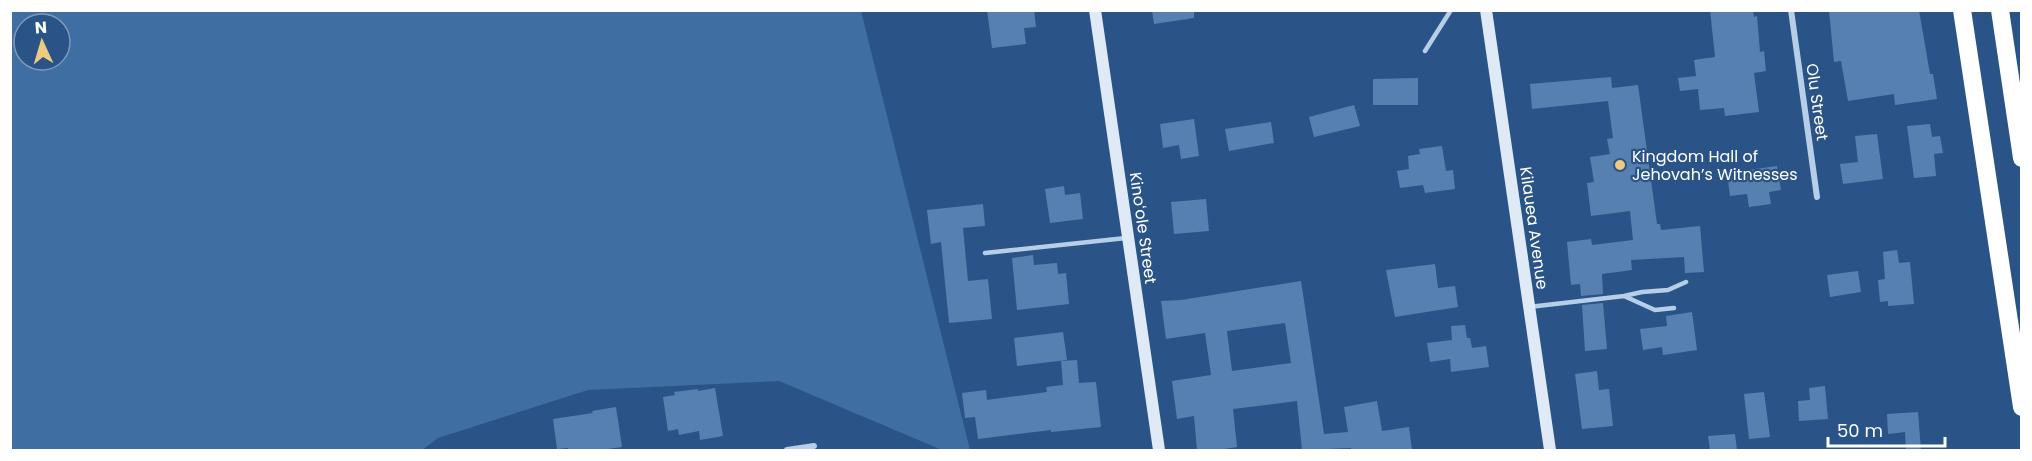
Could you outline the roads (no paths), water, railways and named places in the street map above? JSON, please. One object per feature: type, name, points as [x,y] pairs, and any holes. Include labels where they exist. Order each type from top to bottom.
[{"type":"highway","points":[[1962,10],[2022,407]]},
{"type":"highway","points":[[2000,10],[2022,158]]},
{"type":"street","name":"Kinoʻole Street","points":[[1095,10],[1159,450]]},
{"type":"street","name":"Kilauea Avenue","points":[[1486,10],[1550,450]]},
{"type":"street","name":"Olu Street","points":[[1791,10],[1817,197]]},
{"type":"street","points":[[788,450],[814,446]]},
{"type":"lane","points":[[1425,51],[1451,10]]},
{"type":"lane","points":[[985,253],[1128,238]]},
{"type":"lane","points":[[1529,307],[1668,290],[1686,282]]},
{"type":"lane","points":[[1624,296],[1655,310],[1674,308]]},
{"type":"place","name":"Kingdom Hall of Jehovah’s Witnesses","points":[[1620,165]]}]
